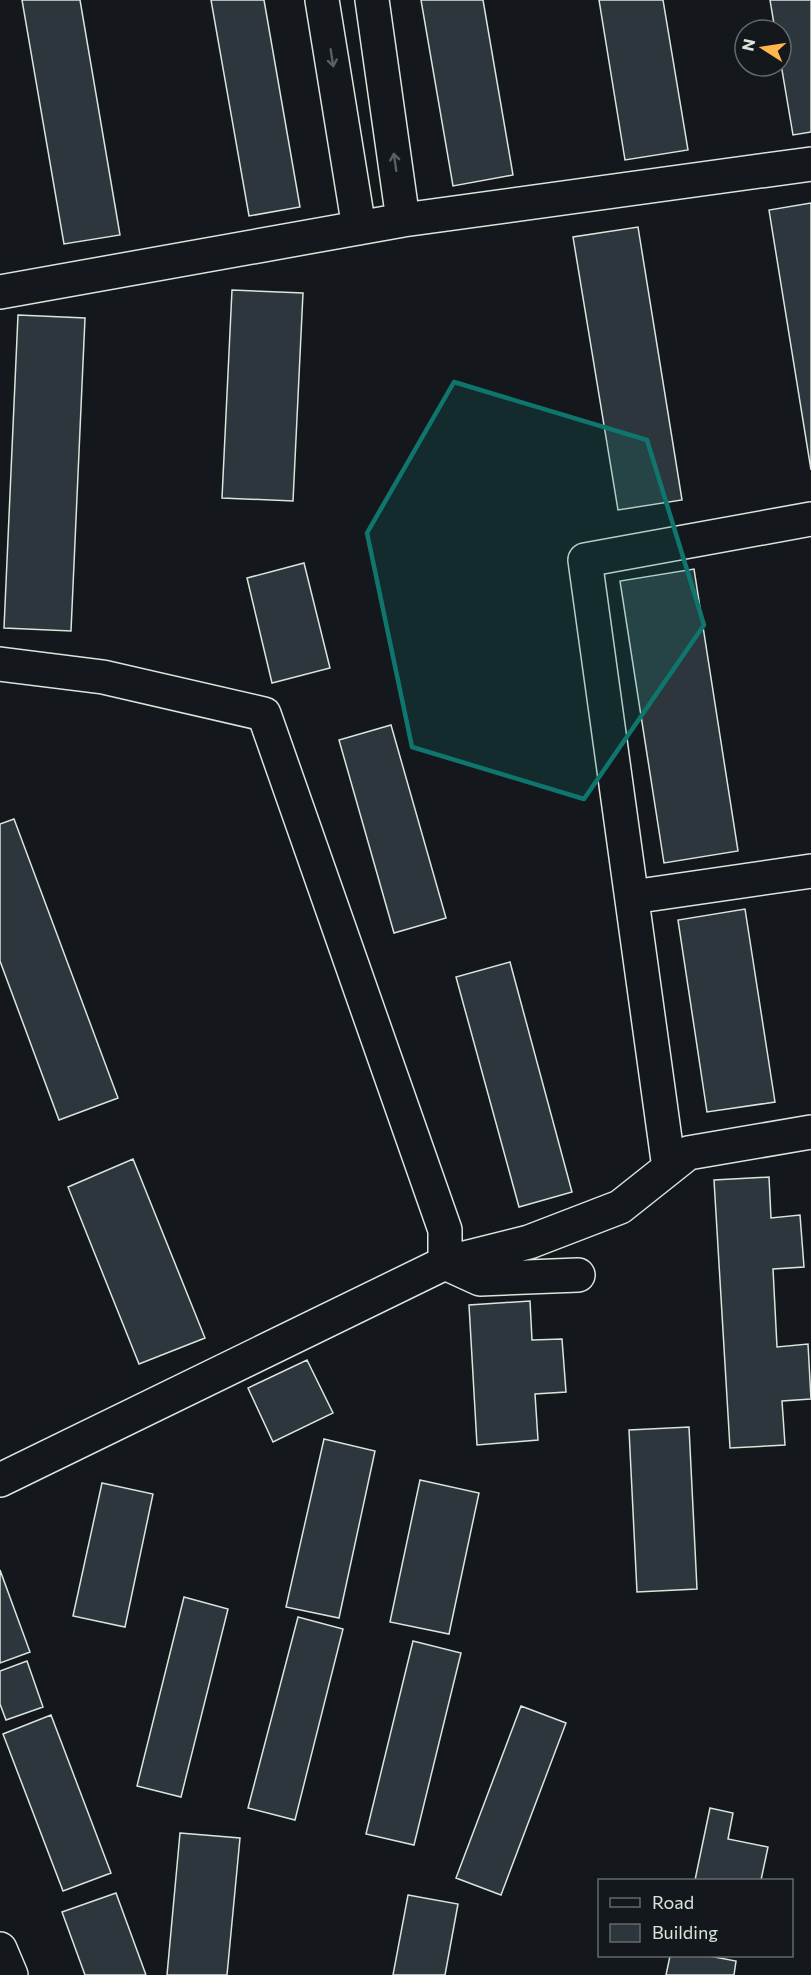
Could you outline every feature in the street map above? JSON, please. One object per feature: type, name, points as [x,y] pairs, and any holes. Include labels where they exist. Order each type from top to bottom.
[{"type":"street","points":[[322,0],[360,228]]},
{"type":"street","points":[[372,0],[403,220]]},
{"type":"street","points":[[0,292],[403,220],[811,164]]},
{"type":"street","points":[[669,1168],[585,560],[811,519]]},
{"type":"street","points":[[0,664],[103,677],[264,714],[445,1230],[445,1263]]},
{"type":"street","points":[[632,897],[811,871]]},
{"type":"street","points":[[0,1480],[445,1263],[529,1242],[620,1207],[688,1153],[811,1132]]},
{"type":"street","points":[[445,1263],[480,1279],[578,1275]]},
{"type":"street","points":[[0,1949],[10,1975]]},
{"type":"highlighted area","points":[[454,382],[647,440],[704,625],[584,799],[412,747],[367,533]]},
{"type":"building","points":[[22,0],[80,0],[120,235],[64,244]]},
{"type":"building","points":[[211,0],[264,0],[300,207],[249,216]]},
{"type":"building","points":[[421,0],[483,0],[513,175],[453,186]]},
{"type":"building","points":[[599,0],[663,0],[688,150],[625,160]]},
{"type":"building","points":[[770,0],[811,0],[811,132],[793,135],[783,78],[793,78],[793,18],[773,18]]},
{"type":"building","points":[[811,203],[811,470],[769,210]]},
{"type":"building","points":[[638,227],[682,500],[618,510],[573,237]]},
{"type":"building","points":[[232,290],[303,293],[293,501],[222,498]]},
{"type":"building","points":[[18,315],[85,318],[71,631],[4,628]]},
{"type":"building","points":[[304,563],[330,668],[272,683],[247,578]]},
{"type":"building","points":[[694,569],[738,851],[664,863],[620,581]]},
{"type":"building","points":[[391,725],[446,918],[394,933],[339,740]]},
{"type":"building","points":[[14,819],[118,1098],[59,1120],[0,961],[0,824]]},
{"type":"building","points":[[745,909],[775,1102],[707,1112],[678,920]]},
{"type":"building","points":[[510,962],[572,1192],[519,1207],[456,977]]},
{"type":"building","points":[[133,1159],[205,1338],[139,1364],[68,1187]]},
{"type":"building","points":[[769,1177],[771,1218],[800,1215],[804,1267],[773,1269],[777,1347],[808,1344],[811,1399],[782,1401],[785,1445],[730,1448],[714,1180]]},
{"type":"building","points":[[530,1301],[532,1340],[562,1339],[566,1392],[535,1394],[538,1440],[477,1445],[469,1305]]},
{"type":"building","points":[[307,1360],[333,1413],[273,1442],[248,1388]]},
{"type":"building","points":[[689,1427],[697,1589],[637,1592],[629,1430]]},
{"type":"building","points":[[324,1439],[375,1451],[339,1618],[286,1607]]},
{"type":"building","points":[[420,1480],[479,1493],[449,1634],[390,1622]]},
{"type":"building","points":[[102,1483],[153,1494],[125,1627],[73,1616]]},
{"type":"building","points":[[0,1570],[30,1652],[0,1663]]},
{"type":"building","points":[[184,1597],[228,1609],[181,1797],[137,1786]]},
{"type":"building","points":[[298,1617],[343,1629],[295,1820],[248,1808]]},
{"type":"building","points":[[413,1641],[461,1653],[414,1845],[366,1834]]},
{"type":"building","points":[[27,1661],[43,1707],[6,1720],[0,1704],[0,1671]]},
{"type":"building","points":[[521,1706],[566,1723],[501,1895],[456,1878]]},
{"type":"building","points":[[51,1715],[111,1873],[63,1891],[3,1734]]},
{"type":"building","points":[[710,1808],[733,1813],[728,1839],[768,1847],[761,1879],[695,1879]]},
{"type":"building","points":[[180,1833],[240,1838],[227,1975],[167,1975]]},
{"type":"building","points":[[116,1893],[146,1975],[85,1975],[62,1912]]},
{"type":"building","points":[[408,1895],[458,1904],[445,1975],[393,1975]]},
{"type":"building","points":[[670,1957],[714,1957],[736,1961],[734,1975],[666,1975]]}]
